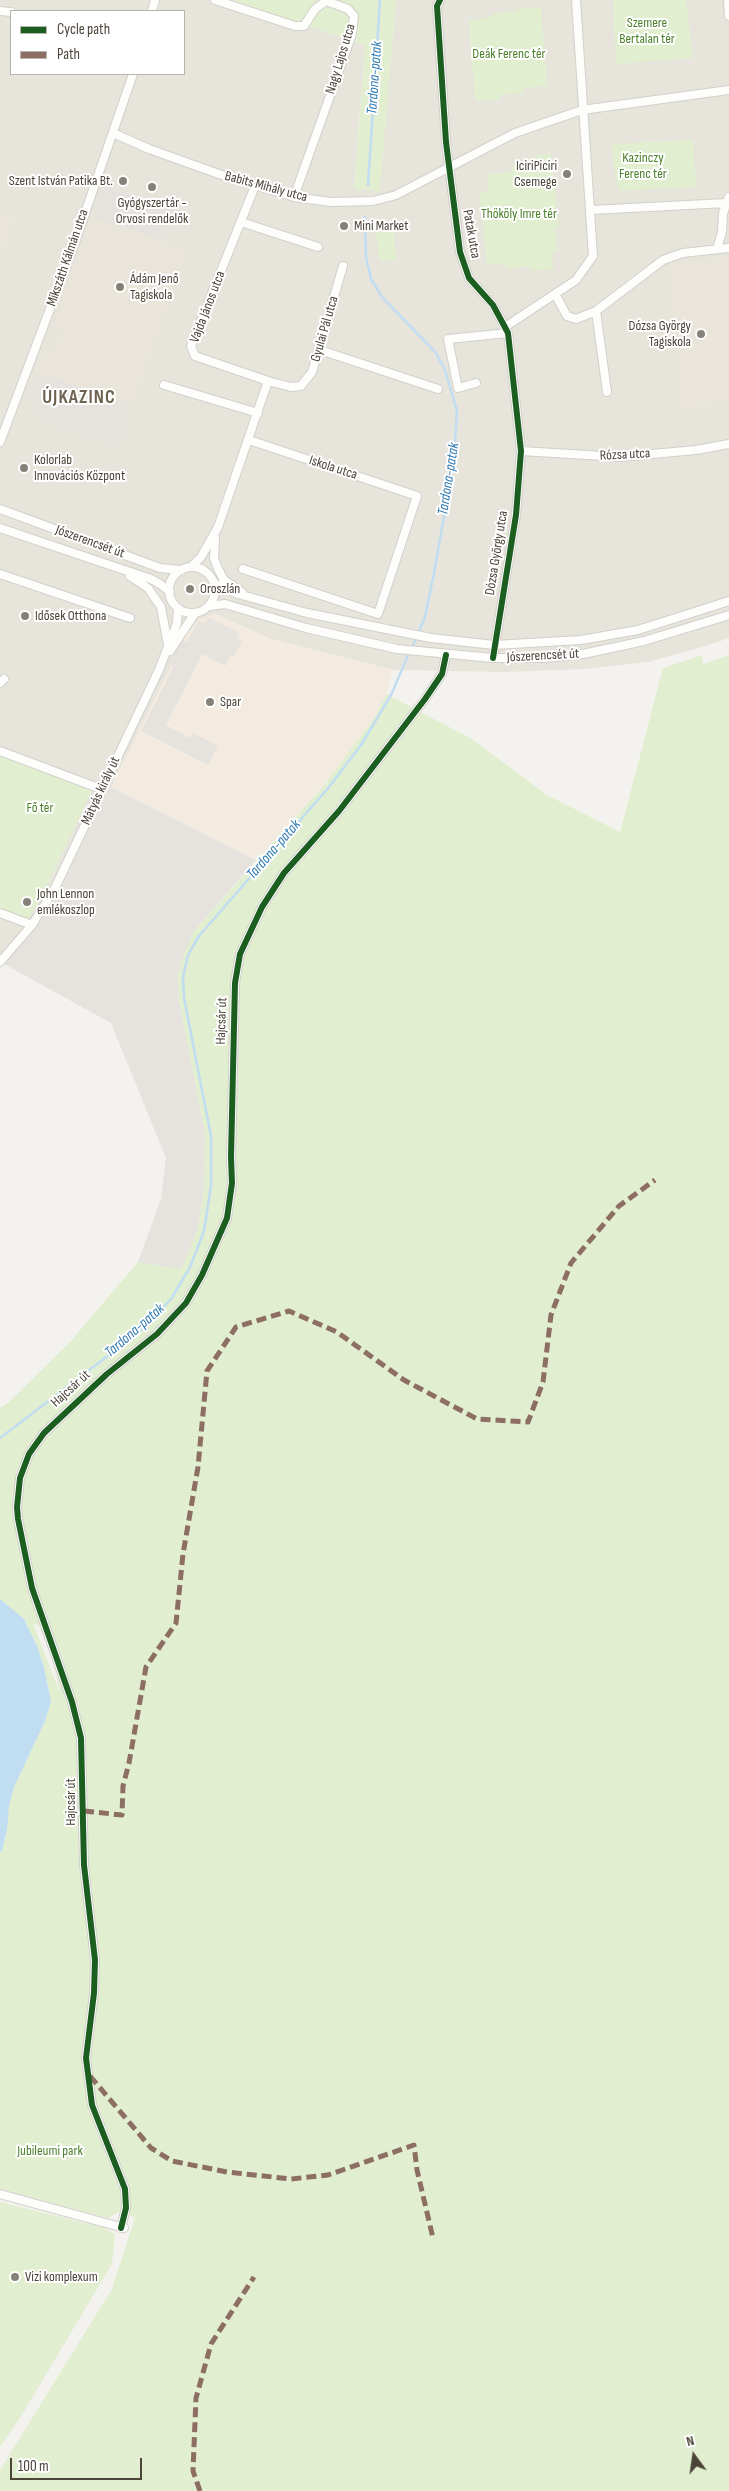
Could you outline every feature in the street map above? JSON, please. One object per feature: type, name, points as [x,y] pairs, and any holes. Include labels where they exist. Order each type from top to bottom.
[{"type":"street","name":"Nagy Lajos utca","points":[[215,0],[295,26],[304,26],[315,9],[326,1],[348,9],[354,16],[352,34],[294,197]]},
{"type":"street","points":[[476,383],[458,388],[448,339],[506,330],[582,275],[593,256],[576,0]]},
{"type":"street","points":[[728,0],[729,16]]},
{"type":"street","name":"Patak utca","points":[[439,3],[449,167],[458,237],[464,266],[469,278],[493,305],[506,330],[521,451]]},
{"type":"street","name":"Mikszáth Kálmán utca","points":[[0,442],[133,75]]},
{"type":"street","points":[[449,167],[515,132],[582,110],[729,90]]},
{"type":"street","name":"Babits Mihály utca","points":[[113,133],[149,149],[254,186],[294,197],[331,202],[383,200],[449,167]]},
{"type":"street","name":"Vajda János utca","points":[[254,186],[191,346],[195,356],[268,381]]},
{"type":"street","points":[[591,210],[727,200],[716,248]]},
{"type":"street","points":[[241,222],[318,247]]},
{"type":"street","points":[[555,294],[564,312],[571,318],[576,319],[596,311],[664,260],[683,253],[729,248]]},
{"type":"street","name":"Gyulai Pál utca","points":[[268,381],[291,387],[301,386],[312,372],[320,350],[343,266]]},
{"type":"street","points":[[596,311],[607,392]]},
{"type":"street","points":[[320,350],[438,389]]},
{"type":"street","points":[[159,670],[195,613],[209,606],[215,595],[213,548],[218,527],[268,381]]},
{"type":"street","points":[[164,385],[258,413]]},
{"type":"street","name":"Iskola utca","points":[[243,569],[378,614],[417,496],[249,440]]},
{"type":"street","name":"Rózsa utca","points":[[521,451],[620,457],[696,450],[729,444]]},
{"type":"street","name":"Dózsa György utca","points":[[493,658],[516,515],[521,451]]},
{"type":"street","name":"Jószerencsét út","points":[[0,509],[160,568],[181,570]]},
{"type":"street","points":[[191,567],[201,557],[218,527]]},
{"type":"street","name":"Jószerencsét út","points":[[0,528],[151,579],[170,592]]},
{"type":"street","points":[[213,548],[215,563],[224,580],[242,592],[265,601]]},
{"type":"street","points":[[195,613],[178,608],[172,600],[170,592],[172,579],[181,570],[191,567],[201,569],[213,580]]},
{"type":"street","points":[[120,570],[139,581],[154,594],[164,615],[168,648]]},
{"type":"street","points":[[0,574],[130,618]]},
{"type":"street","name":"Jószerencsét út","points":[[213,580],[232,592],[307,613],[431,638],[494,645],[581,640],[638,630],[729,601]]},
{"type":"street","name":"Jószerencsét út","points":[[209,606],[225,604],[306,628],[397,648],[426,653],[493,658],[544,658],[582,654],[644,641],[729,615]]},
{"type":"street","name":"Mátyás király út","points":[[0,962],[32,925],[55,888],[159,670],[177,623],[178,608]]},
{"type":"street","name":"Hajcsár út","points":[[0,2194],[123,2228],[126,2208],[125,2189],[92,2105],[86,2065],[94,1993],[95,1960],[84,1865],[81,1738],[72,1702],[32,1588],[18,1519],[17,1507],[20,1478],[29,1454],[44,1433],[101,1379],[157,1334],[186,1303],[198,1283],[227,1218],[232,1183],[235,983],[240,954],[262,906],[284,872],[339,811],[425,699],[442,674],[446,655]]},
{"type":"street","points":[[0,751],[101,789]]},
{"type":"street","points":[[0,913],[32,925]]},
{"type":"shaded area","points":[[0,0],[231,0],[365,45],[354,189],[379,191],[396,0],[729,0],[729,638],[648,662],[584,669],[507,672],[393,670],[271,639],[215,614],[188,632],[51,909],[0,968]]},
{"type":"shaded area","points":[[105,186],[173,210],[163,240],[94,216]]},
{"type":"shaded area","points":[[0,211],[14,216],[0,258]]},
{"type":"shaded area","name":"Ádám Jenő Tagiskola","points":[[91,217],[187,250],[133,405],[37,372],[45,350],[54,353],[63,328],[54,324]]},
{"type":"shaded area","name":"Dózsa György Tagiskola","points":[[729,257],[729,401],[681,409],[668,267]]},
{"type":"shaded area","points":[[44,375],[126,404],[124,411],[130,413],[120,441],[115,440],[113,445],[41,420],[43,414],[32,410],[36,399],[29,396],[35,379],[42,381]]},
{"type":"shaded area","points":[[215,614],[271,639],[393,670],[386,694],[374,718],[324,785],[256,860],[111,787],[188,632],[199,619]]},
{"type":"shaded area","points":[[208,617],[240,633],[237,638],[242,641],[234,657],[231,655],[225,666],[202,654],[166,725],[190,738],[193,733],[218,746],[208,765],[141,731],[174,666],[168,663],[181,639],[187,642],[199,621],[205,623]]},
{"type":"shaded area","points":[[111,787],[256,860],[195,930],[177,975],[179,1000],[205,1134],[204,1186],[198,1229],[181,1270],[138,1262],[161,1199],[166,1158],[111,1023],[4,964],[51,909]]},
{"type":"green space","points":[[231,0],[396,0],[380,191],[354,189],[365,45]]},
{"type":"green space","name":"Szemere Bertalan tér","points":[[613,0],[686,0],[693,58],[616,64]]},
{"type":"green space","name":"Deák Ferenc tér","points":[[541,7],[547,86],[523,88],[523,93],[499,95],[499,100],[475,101],[469,20],[492,17],[492,14],[517,11],[517,9]]},
{"type":"green space","name":"Kazinczy Ferenc tér","points":[[693,140],[696,187],[619,191],[613,165],[612,144]]},
{"type":"green space","name":"Thököly Imre tér","points":[[551,154],[559,227],[555,228],[558,251],[552,252],[554,269],[530,271],[529,266],[506,269],[505,263],[487,265],[479,192],[489,191],[487,175],[511,172],[511,166],[534,163],[534,156]]},
{"type":"green space","points":[[394,231],[396,259],[379,261],[376,232]]},
{"type":"green space","name":"Jubileumi park","points":[[702,655],[703,664],[729,655],[729,2491],[0,2491],[0,2470],[112,2289],[135,2217],[119,2212],[108,2218],[0,2189],[0,1852],[6,1836],[9,1806],[14,1787],[45,1721],[51,1702],[44,1667],[37,1646],[24,1619],[0,1599],[0,1408],[9,1402],[71,1341],[138,1262],[181,1269],[198,1229],[204,1186],[205,1134],[179,1000],[177,975],[185,951],[195,930],[324,785],[374,718],[386,694],[472,739],[547,795],[620,832],[663,668]],"holes":[[[33,1623],[39,1626],[53,1661],[60,1693]]]},
{"type":"green space","name":"Fő tér","points":[[0,751],[94,786],[42,896],[26,922],[0,910]]},
{"type":"green space","points":[[0,2202],[105,2228],[115,2235],[112,2264],[23,2413],[0,2447]]},
{"type":"water","points":[[0,1599],[24,1619],[37,1646],[44,1667],[51,1702],[45,1721],[14,1787],[9,1806],[7,1830],[0,1852]]},
{"type":"waterway","name":"Tardona-patak","points":[[368,185],[380,0]]},
{"type":"waterway","name":"Tardona-patak","points":[[365,217],[366,257],[371,279],[382,297],[436,353],[445,370],[457,411],[454,459],[434,573],[425,617],[412,648]]},
{"type":"waterway","name":"Tardona-patak","points":[[0,1438],[139,1332],[171,1299],[190,1267],[204,1231],[211,1186],[211,1136],[184,998],[183,977],[188,955],[199,936],[329,787],[361,745],[391,695],[409,653]]},
{"type":"marked path","points":[[84,1811],[122,1815],[123,1786],[129,1763],[146,1667],[176,1623],[183,1554],[198,1467],[207,1371],[236,1327],[289,1311],[337,1332],[404,1380],[477,1419],[528,1422],[543,1382],[551,1315],[571,1263],[619,1206],[655,1180]]},
{"type":"marked path","points":[[90,2076],[151,2148],[172,2161],[227,2172],[291,2179],[328,2175],[414,2145],[417,2170],[433,2238]]},
{"type":"marked path","points":[[200,2491],[193,2471],[196,2398],[211,2344],[254,2277]]},
{"type":"cycle path","points":[[440,0],[437,6],[446,142],[460,252],[469,278],[493,305],[508,333],[521,451],[516,515],[493,658]]},
{"type":"cycle path","points":[[121,2228],[126,2208],[125,2189],[92,2105],[86,2058],[94,1993],[95,1960],[84,1865],[81,1738],[72,1702],[32,1588],[18,1519],[17,1507],[20,1478],[29,1454],[44,1433],[107,1374],[157,1334],[186,1303],[202,1275],[227,1218],[232,1183],[235,983],[240,954],[262,907],[284,873],[339,811],[425,699],[442,674],[446,655]]},
{"type":"place","name":"IciriPiciri Csemege","points":[[567,174]]},
{"type":"place","name":"Szent István Patika Bt.","points":[[123,181]]},
{"type":"place","name":"Gyógyszertár - Orvosi rendelők","points":[[152,187]]},
{"type":"place","name":"Mini Market","points":[[344,226]]},
{"type":"place","name":"Ádám Jenő Tagiskola","points":[[120,287]]},
{"type":"place","name":"Dózsa György Tagiskola","points":[[701,334]]},
{"type":"place","name":"Kolorlab Innovációs Központ","points":[[24,468]]},
{"type":"place","name":"Oroszlán","points":[[190,589]]},
{"type":"place","name":"Idősek Otthona","points":[[25,616]]},
{"type":"place","name":"Spar","points":[[210,702]]},
{"type":"place","name":"John Lennon emlékoszlop","points":[[27,902]]},
{"type":"place","name":"Vizi komplexum","points":[[15,2277]]},
{"type":"district","name":"ÚJKAZINC","points":[[79,398]]}]
